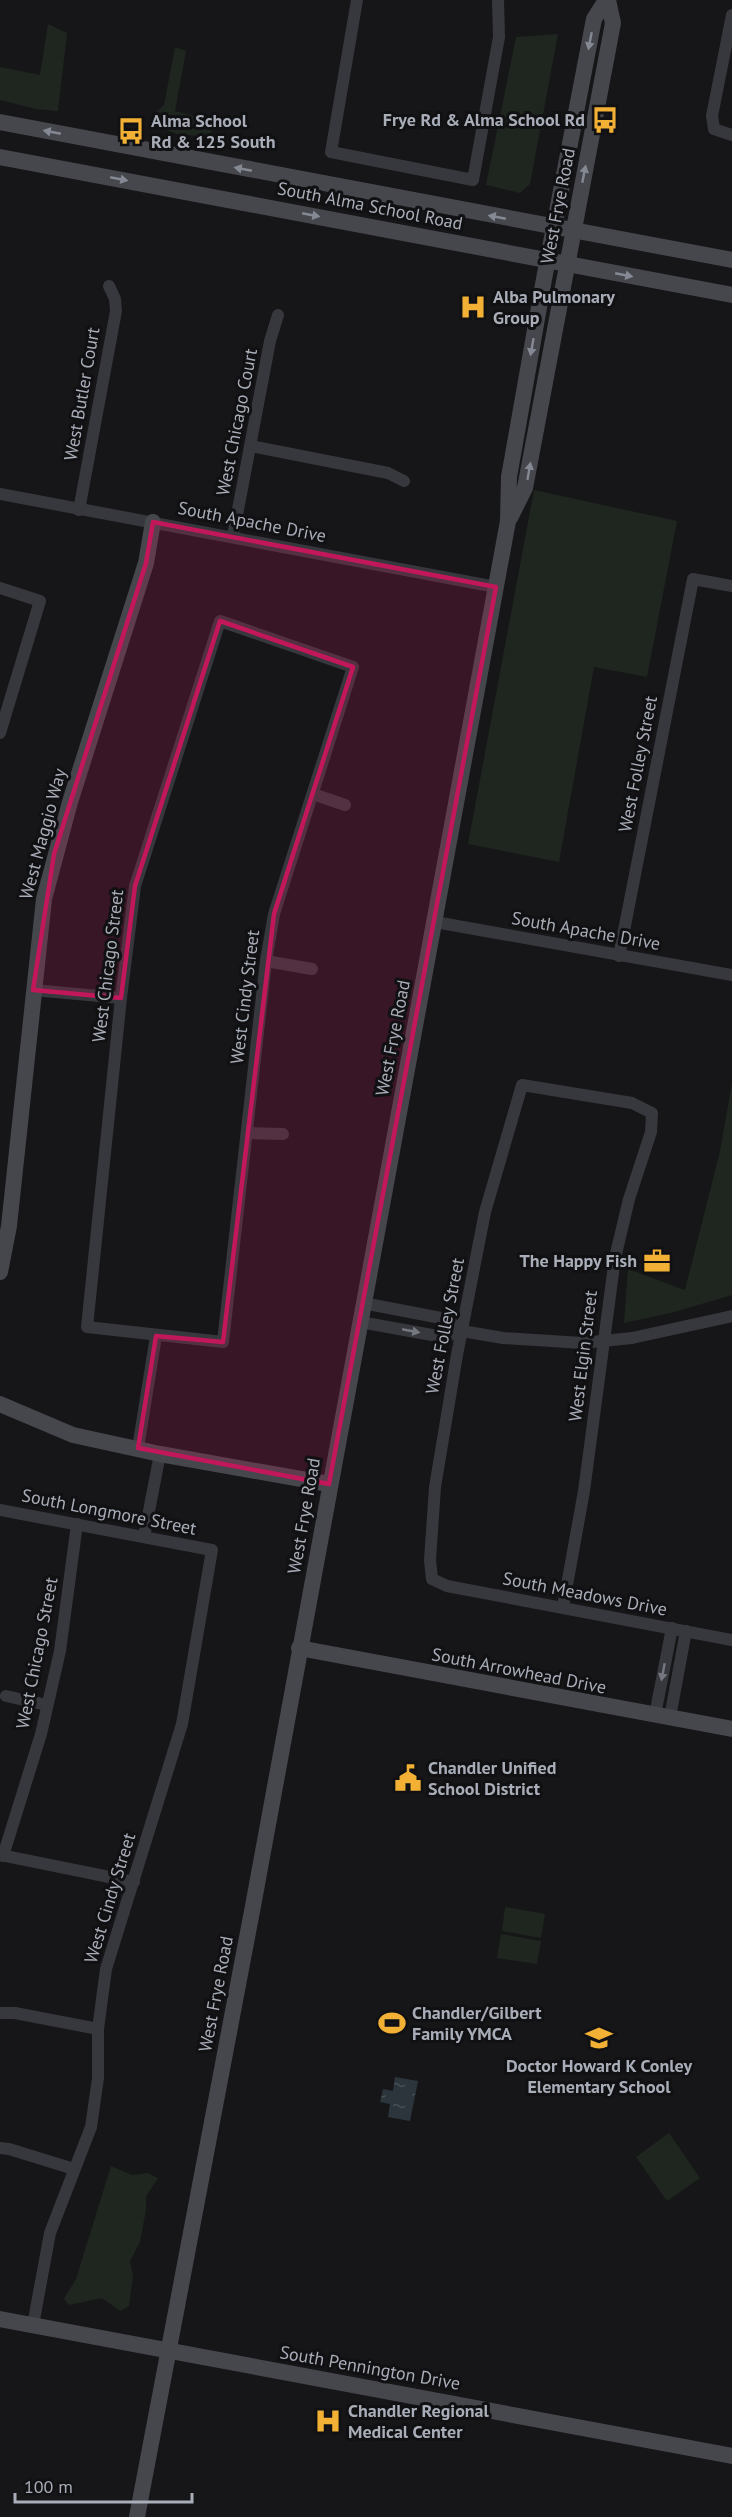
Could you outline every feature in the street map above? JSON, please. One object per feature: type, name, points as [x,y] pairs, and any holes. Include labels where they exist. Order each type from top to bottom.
[{"type":"street","points":[[357,0],[331,152],[473,180],[499,38],[498,0]]},
{"type":"street","name":"West Frye Road","points":[[137,2517],[253,1906],[329,1484],[435,922],[508,521],[509,477],[548,260],[594,19],[607,0]]},
{"type":"street","name":"West Frye Road","points":[[508,521],[525,488],[612,23],[607,0]]},
{"type":"street","points":[[732,15],[712,116],[714,129],[732,135]]},
{"type":"street","name":"South Alma School Road","points":[[0,123],[732,260]]},
{"type":"street","name":"South Alma School Road","points":[[0,157],[732,295]]},
{"type":"street","name":"West Butler Court","points":[[79,510],[116,311],[115,299],[109,286]]},
{"type":"street","name":"West Chicago Court","points":[[233,536],[270,341],[278,315]]},
{"type":"street","points":[[251,446],[388,473],[404,481]]},
{"type":"street","name":"South Apache Drive","points":[[0,494],[496,587]]},
{"type":"street","name":"West Maggio Way","points":[[0,1272],[9,1226],[44,899],[54,854],[146,563],[153,522]]},
{"type":"street","name":"West Folley Street","points":[[619,956],[693,579],[732,586]]},
{"type":"street","points":[[0,588],[40,601],[0,733]]},
{"type":"street","name":"West Chicago Street","points":[[156,1336],[87,1327],[135,886],[220,621],[353,667]]},
{"type":"street","name":"West Cindy Street","points":[[156,1336],[224,1342],[266,962],[274,914],[353,667]]},
{"type":"street","points":[[313,794],[345,805]]},
{"type":"street","name":"South Apache Drive","points":[[435,922],[732,975]]},
{"type":"street","points":[[266,962],[312,969]]},
{"type":"street","points":[[33,990],[121,998]]},
{"type":"street","name":"West Folley Street","points":[[432,1579],[430,1560],[435,1487],[462,1331],[485,1212],[522,1085],[632,1103],[652,1113]]},
{"type":"street","name":"West Elgin Street","points":[[563,1607],[584,1491],[615,1258],[629,1199],[651,1132],[652,1113]]},
{"type":"street","points":[[248,1133],[283,1134]]},
{"type":"street","points":[[363,1303],[446,1319],[462,1331]]},
{"type":"street","points":[[360,1322],[443,1337],[462,1331],[547,1342],[582,1343],[632,1338],[732,1316]]},
{"type":"street","points":[[138,1448],[156,1336]]},
{"type":"street","points":[[0,1404],[73,1435],[160,1454],[329,1484]]},
{"type":"street","points":[[144,1537],[160,1454]]},
{"type":"street","name":"South Longmore Street","points":[[0,1510],[212,1550]]},
{"type":"street","name":"West Chicago Street","points":[[1,1856],[41,1734],[48,1705],[60,1651],[77,1524]]},
{"type":"street","name":"West Cindy Street","points":[[33,2325],[50,2234],[91,2127],[98,2078],[98,2029],[106,1969],[182,1724],[212,1550]]},
{"type":"street","name":"South Meadows Drive","points":[[432,1579],[447,1586],[732,1640]]},
{"type":"street","points":[[662,1716],[672,1628]]},
{"type":"street","points":[[662,1716],[686,1631]]},
{"type":"street","name":"South Arrowhead Drive","points":[[299,1648],[732,1729]]},
{"type":"street","points":[[6,1696],[48,1705]]},
{"type":"street","points":[[1,1856],[134,1882]]},
{"type":"street","points":[[0,2013],[15,2013],[98,2029]]},
{"type":"street","points":[[0,2148],[74,2169]]},
{"type":"street","name":"South Pennington Drive","points":[[0,2319],[732,2456]]},
{"type":"highlighted area","points":[[153,522],[496,587],[329,1484],[138,1448],[156,1336],[223,1342],[274,914],[353,667],[220,621],[135,886],[121,998],[33,990],[54,854],[146,563]]},
{"type":"shaded area","points":[[48,24],[67,33],[58,111],[36,109],[0,100],[0,67],[40,75]]},
{"type":"shaded area","points":[[558,34],[530,184],[520,193],[486,185],[516,37]]},
{"type":"shaded area","points":[[175,47],[186,51],[175,111],[214,121],[210,137],[177,134],[150,124],[154,114],[164,105]]},
{"type":"shaded area","points":[[534,490],[677,521],[647,677],[594,667],[559,862],[468,844]]},
{"type":"shaded area","points":[[732,1083],[732,1295],[671,1313],[624,1323],[628,1269],[685,1290],[720,1151]]},
{"type":"shaded area","points":[[505,1907],[545,1914],[541,1938],[502,1931]]},
{"type":"shaded area","points":[[501,1934],[541,1941],[537,1964],[497,1958]]},
{"type":"shaded area","points":[[669,2133],[700,2178],[667,2201],[636,2157]]},
{"type":"shaded area","points":[[111,2166],[132,2175],[148,2173],[158,2178],[146,2196],[146,2210],[140,2242],[130,2261],[133,2276],[129,2306],[120,2311],[102,2298],[69,2305],[64,2299],[76,2279]]},
{"type":"water","points":[[395,2077],[418,2081],[410,2121],[388,2117],[390,2104],[380,2102],[383,2089],[393,2091]]},
{"type":"place","name":"Frye Rd & Alma School Rd","points":[[605,120]]},
{"type":"place","name":"Alma School Rd & 125 South","points":[[131,131]]},
{"type":"place","name":"Alba Pulmonary Group","points":[[473,307]]},
{"type":"place","name":"The Happy Fish","points":[[657,1261]]},
{"type":"place","name":"Chandler Unified School District","points":[[408,1778]]},
{"type":"place","name":"Chandler/Gilbert Family YMCA","points":[[392,2023]]},
{"type":"place","name":"Doctor Howard K Conley Elementary School","points":[[599,2038]]},
{"type":"place","name":"Chandler Regional Medical Center","points":[[328,2421]]}]
